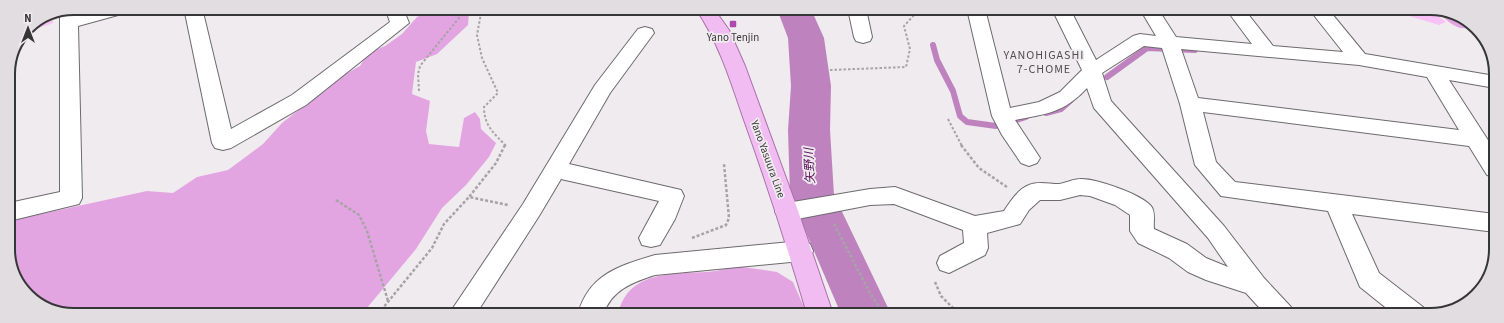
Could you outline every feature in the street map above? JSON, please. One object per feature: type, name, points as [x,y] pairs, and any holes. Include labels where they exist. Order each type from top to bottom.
[{"type":"main road","name":"Yano Yasuura Line","points":[[710,15],[727,48],[801,251],[818,308]]},
{"type":"street","points":[[195,15],[223,143],[299,100],[400,23],[397,15]]},
{"type":"street","points":[[858,15],[863,36]]},
{"type":"street","points":[[978,15],[1005,123],[1029,158]]},
{"type":"street","points":[[1064,15],[1092,71],[1101,103],[1216,232],[1255,285],[1276,308]]},
{"type":"street","points":[[1152,15],[1169,41],[1190,104],[1206,165],[1229,190],[1489,223]]},
{"type":"street","points":[[1239,15],[1266,50]]},
{"type":"street","points":[[1323,15],[1359,59]]},
{"type":"street","points":[[15,211],[71,198],[70,16]]},
{"type":"street","points":[[466,308],[531,210],[602,90],[645,33]]},
{"type":"street","points":[[1005,123],[1044,108],[1067,97],[1092,71],[1140,40],[1169,41],[1359,59],[1489,81]]},
{"type":"street","points":[[1433,71],[1489,159]]},
{"type":"street","points":[[1190,104],[1476,139]]},
{"type":"street","points":[[554,169],[673,196],[663,219],[652,238]]},
{"type":"street","points":[[787,212],[829,204],[895,195],[974,225],[994,223],[1012,218],[1021,204],[1035,191],[1060,192],[1080,187],[1092,188],[1123,199],[1142,211],[1142,231],[1146,236],[1178,251],[1197,265],[1216,273],[1255,285]]},
{"type":"street","points":[[1336,203],[1369,280],[1405,308]]},
{"type":"street","points":[[950,263],[976,248],[974,225]]},
{"type":"street","points":[[593,308],[598,295],[610,283],[640,269],[655,265],[801,251]]},
{"type":"path","points":[[419,91],[418,73],[425,57],[448,33],[456,19],[460,15]]},
{"type":"path","points":[[383,308],[432,248],[444,224],[469,197],[496,163],[506,146],[486,127],[483,116],[484,107],[498,93],[482,58],[477,35],[481,15]]},
{"type":"path","points":[[830,70],[906,67],[910,49],[904,26],[914,15]]},
{"type":"path","points":[[948,119],[956,138],[979,168],[995,181],[1022,191],[1035,191]]},
{"type":"path","points":[[685,240],[726,225],[729,218],[724,164]]},
{"type":"path","points":[[469,197],[531,210]]},
{"type":"path","points":[[336,200],[359,215],[367,231],[388,302]]},
{"type":"path","points":[[829,204],[833,222],[855,259],[873,300],[879,308]]},
{"type":"path","points":[[950,263],[938,269],[934,276],[935,285],[941,296],[953,308]]},
{"type":"shaded area","points":[[421,15],[469,15],[468,25],[437,54],[416,62],[412,94],[430,101],[426,131],[429,144],[459,147],[464,118],[475,112],[480,119],[481,129],[496,143],[489,157],[466,185],[442,208],[416,249],[367,308],[74,308],[62,307],[44,300],[27,285],[16,261],[15,220],[147,191],[173,193],[197,177],[228,170],[263,144],[282,123],[342,76],[360,66],[368,53],[385,46],[402,34],[417,17]]},
{"type":"shaded area","points":[[1406,15],[1438,16],[1446,22],[1439,25]]},
{"type":"shaded area","points":[[1443,16],[1460,23],[1467,28],[1458,27]]},
{"type":"shaded area","points":[[53,18],[53,23],[36,29]]},
{"type":"shaded area","points":[[736,266],[777,272],[793,282],[804,308],[620,308],[623,300],[631,290],[641,282],[665,275],[717,271]]},
{"type":"waterway","name":"矢野川","points":[[796,15],[806,38],[811,86],[809,130],[812,195],[863,308]]},
{"type":"waterway","points":[[933,45],[937,60],[953,91],[960,116],[967,122],[996,126],[1026,117]]},
{"type":"waterway","points":[[1107,77],[1147,48],[1195,50]]},
{"type":"waterway","points":[[1046,113],[1061,109],[1070,101]]},
{"type":"place","name":"Yano Tenjin","points":[[733,24]]},
{"type":"district","name":"YANOHIGASHI 7-CHOME","points":[[1044,62]]}]
